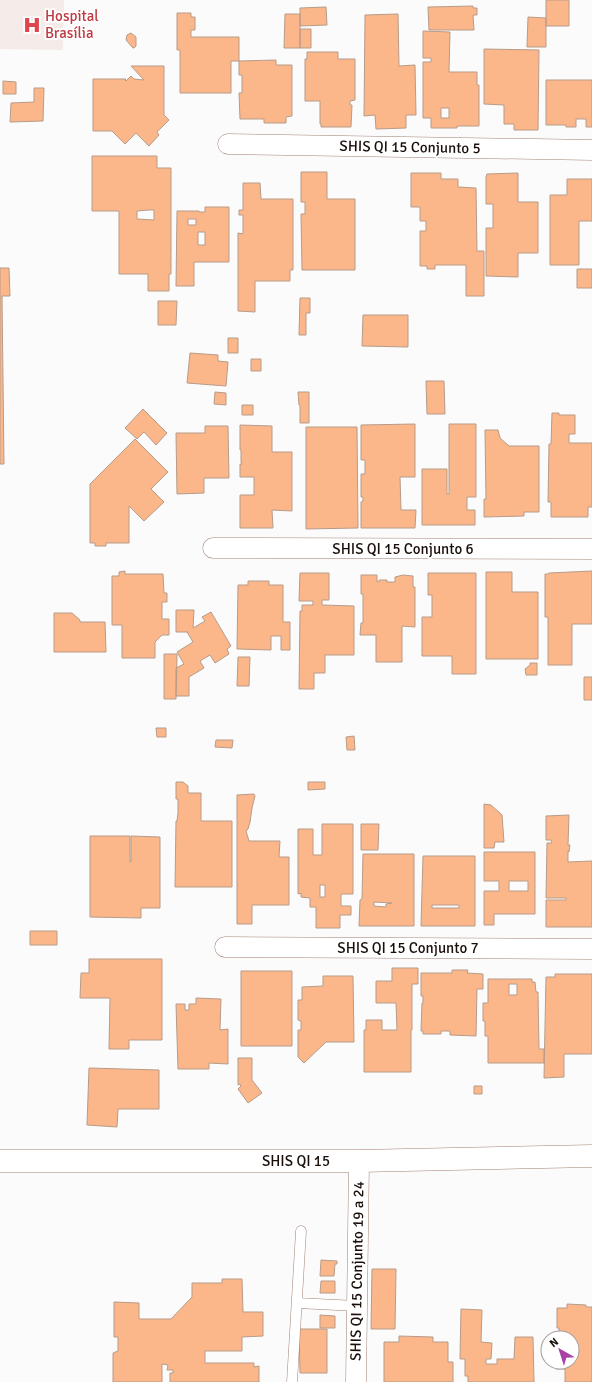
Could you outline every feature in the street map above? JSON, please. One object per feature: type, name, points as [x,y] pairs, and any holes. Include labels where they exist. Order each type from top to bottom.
[{"type":"street","name":"SHIS QI 15 Conjunto 5","points":[[228,144],[592,150]]},
{"type":"street","name":"SHIS QI 15 Conjunto 6","points":[[213,548],[592,550]]},
{"type":"street","name":"SHIS QI 15 Conjunto 7","points":[[225,947],[592,949]]},
{"type":"street","name":"SHIS QI 15","points":[[0,1161],[359,1161],[592,1156]]},
{"type":"street","name":"SHIS QI 15 Conjunto 19 a 24","points":[[356,1382],[359,1161]]},
{"type":"lane","points":[[292,1382],[301,1231]]},
{"type":"lane","points":[[297,1303],[357,1306]]},
{"type":"shaded area","name":"Hospital Brasília","points":[[0,0],[64,0],[63,50],[0,49]]},
{"type":"building","points":[[546,0],[569,0],[569,26],[546,26]]},
{"type":"building","points":[[473,6],[473,8],[477,8],[477,15],[473,15],[474,30],[429,30],[428,7]]},
{"type":"building","points":[[326,7],[327,25],[300,26],[300,8]]},
{"type":"building","points":[[177,13],[191,13],[191,17],[195,17],[195,30],[191,30],[191,37],[239,37],[239,61],[231,61],[231,93],[180,93],[180,50],[177,50]]},
{"type":"building","points":[[285,14],[300,14],[300,48],[284,48]]},
{"type":"building","points":[[398,14],[399,66],[415,65],[416,115],[406,115],[406,128],[376,129],[375,115],[364,116],[365,15]]},
{"type":"building","points":[[528,17],[546,18],[546,47],[527,47]]},
{"type":"building","points":[[300,29],[311,29],[311,48],[300,48]]},
{"type":"building","points":[[423,31],[450,32],[449,72],[477,72],[477,85],[479,85],[479,126],[431,128],[431,118],[423,118],[423,62],[431,62],[431,58],[423,58]],"holes":[[[441,108],[449,108],[449,118],[441,118]]]},
{"type":"building","points":[[131,33],[136,37],[136,46],[134,48],[126,40],[127,35]]},
{"type":"building","points":[[484,49],[539,50],[538,130],[514,130],[514,124],[504,124],[504,105],[484,104]]},
{"type":"building","points":[[307,52],[338,52],[338,59],[355,59],[355,100],[350,101],[350,105],[352,105],[351,127],[321,127],[320,101],[305,101],[305,59],[307,59]]},
{"type":"building","points":[[276,60],[276,65],[292,65],[292,116],[286,117],[286,123],[264,123],[264,119],[240,119],[239,93],[242,93],[242,75],[239,75],[239,61]]},
{"type":"building","points":[[131,66],[164,66],[164,115],[169,120],[157,132],[159,135],[149,146],[136,133],[125,144],[112,131],[93,131],[93,79],[126,79],[126,81],[131,76],[134,79],[144,80]]},
{"type":"building","points":[[546,80],[592,80],[592,127],[586,127],[586,119],[576,119],[576,127],[566,127],[566,125],[546,125]]},
{"type":"building","points":[[3,81],[16,82],[16,94],[3,94]]},
{"type":"building","points":[[34,88],[44,88],[43,121],[10,122],[11,103],[34,102]]},
{"type":"building","points":[[92,156],[157,156],[157,168],[171,168],[171,274],[169,274],[169,291],[148,291],[148,274],[119,274],[119,211],[92,211]],"holes":[[[154,210],[154,220],[137,219],[137,211]]]},
{"type":"building","points":[[301,172],[327,172],[327,199],[355,199],[355,270],[302,270],[301,214],[305,214],[305,202],[301,202]]},
{"type":"building","points":[[411,173],[441,173],[441,179],[458,179],[458,187],[476,188],[477,251],[484,251],[484,296],[466,296],[466,265],[435,265],[435,269],[427,269],[427,266],[420,266],[420,231],[426,231],[426,221],[420,221],[420,207],[411,207]]},
{"type":"building","points":[[518,173],[518,202],[538,202],[538,253],[518,253],[518,277],[486,276],[486,228],[493,228],[493,204],[486,204],[486,177],[487,174]]},
{"type":"building","points":[[567,179],[592,179],[592,221],[579,221],[579,265],[550,265],[550,195],[567,195]]},
{"type":"building","points":[[243,183],[260,183],[261,199],[293,199],[293,270],[290,270],[290,281],[255,281],[255,312],[238,311],[238,233],[243,234],[243,215],[239,215],[239,210],[243,210]]},
{"type":"building","points":[[205,207],[229,207],[229,262],[194,262],[194,286],[176,286],[177,211],[205,212]],"holes":[[[188,219],[196,219],[196,225],[188,225]],[[198,232],[205,232],[205,245],[198,245]]]},
{"type":"building","points":[[0,268],[9,268],[10,296],[2,296],[4,464],[0,464]]},
{"type":"building","points":[[577,269],[592,269],[592,288],[577,288]]},
{"type":"building","points":[[300,298],[310,298],[310,313],[306,313],[306,335],[299,335]]},
{"type":"building","points":[[158,301],[177,301],[176,325],[158,325]]},
{"type":"building","points":[[363,315],[408,315],[408,347],[362,346]]},
{"type":"building","points":[[228,338],[238,338],[238,353],[228,353]]},
{"type":"building","points":[[190,353],[218,355],[218,361],[228,362],[226,386],[187,383]]},
{"type":"building","points":[[251,359],[261,359],[261,371],[251,371]]},
{"type":"building","points":[[426,381],[444,381],[445,414],[427,414]]},
{"type":"building","points":[[215,392],[226,393],[226,405],[214,404]]},
{"type":"building","points":[[298,392],[309,392],[309,423],[300,423]]},
{"type":"building","points":[[242,405],[253,405],[253,415],[242,415]]},
{"type":"building","points":[[143,409],[167,433],[156,445],[144,432],[137,439],[125,428]]},
{"type":"building","points":[[552,413],[559,413],[559,415],[575,415],[575,434],[569,434],[569,443],[592,443],[592,507],[588,507],[588,517],[551,517],[551,502],[548,502],[549,444],[551,444]]},
{"type":"building","points":[[415,424],[415,477],[400,477],[401,510],[416,510],[415,528],[361,528],[361,502],[363,501],[363,497],[361,497],[361,474],[365,474],[365,460],[361,460],[361,425]]},
{"type":"building","points":[[449,424],[476,424],[476,497],[467,497],[467,510],[475,510],[475,525],[422,525],[422,469],[447,469],[447,494],[449,494]]},
{"type":"building","points":[[240,425],[272,426],[272,452],[292,452],[292,511],[272,510],[273,528],[240,528],[240,495],[254,495],[254,477],[240,477],[240,464],[242,464],[240,450]]},
{"type":"building","points":[[205,426],[228,426],[229,478],[204,478],[204,493],[177,494],[176,433],[205,433]]},
{"type":"building","points":[[306,427],[357,427],[358,528],[306,529]]},
{"type":"building","points":[[485,430],[498,430],[500,438],[509,446],[539,446],[539,512],[524,512],[524,516],[484,517],[484,499],[486,499]]},
{"type":"building","points":[[135,439],[168,472],[151,489],[164,502],[144,521],[129,506],[129,543],[106,543],[106,546],[95,546],[95,543],[90,543],[90,484]]},
{"type":"building","points":[[125,571],[125,574],[163,574],[164,593],[167,593],[167,602],[162,602],[162,619],[169,619],[169,635],[162,635],[155,642],[155,658],[122,658],[122,625],[112,625],[112,576],[119,576],[119,572]]},
{"type":"building","points":[[592,571],[592,624],[572,624],[572,665],[548,665],[548,617],[545,617],[545,574]]},
{"type":"building","points":[[486,572],[512,572],[512,592],[538,592],[538,659],[486,659]]},
{"type":"building","points":[[300,573],[329,573],[329,600],[322,600],[322,605],[354,606],[354,655],[325,655],[325,673],[314,673],[314,689],[299,689],[300,611],[302,611],[302,605],[313,605],[313,601],[299,601]]},
{"type":"building","points":[[428,573],[476,573],[476,674],[452,674],[452,656],[422,656],[422,617],[432,617],[432,595],[428,595]]},
{"type":"building","points":[[361,575],[377,575],[377,582],[379,582],[379,580],[387,580],[387,582],[395,582],[395,577],[403,575],[413,576],[413,587],[415,587],[415,627],[402,626],[402,662],[376,662],[376,635],[360,635],[361,623],[363,623],[363,594],[361,594]]},
{"type":"building","points":[[248,581],[269,581],[269,585],[283,585],[283,622],[290,622],[290,650],[281,650],[281,636],[271,636],[271,650],[237,649],[238,585],[248,585]]},
{"type":"building","points":[[176,610],[194,610],[193,628],[205,621],[202,617],[211,612],[231,646],[227,649],[229,654],[215,663],[210,655],[200,661],[204,668],[189,677],[189,696],[176,696],[176,668],[184,664],[177,652],[193,642],[187,632],[176,632]]},
{"type":"building","points":[[54,613],[72,613],[80,620],[80,622],[105,622],[106,652],[54,652]]},
{"type":"building","points":[[164,654],[177,654],[176,699],[164,699]]},
{"type":"building","points":[[238,657],[250,657],[249,686],[237,686]]},
{"type":"building","points":[[530,663],[537,663],[537,675],[526,675],[525,669],[530,665]]},
{"type":"building","points":[[584,677],[592,677],[592,700],[584,700]]},
{"type":"building","points":[[156,728],[166,728],[166,737],[157,737]]},
{"type":"building","points":[[354,736],[355,750],[347,750],[346,737]]},
{"type":"building","points":[[216,740],[233,740],[232,748],[215,747]]},
{"type":"building","points":[[176,782],[183,782],[188,786],[188,793],[201,793],[201,821],[232,821],[232,887],[175,887],[176,821],[178,813]]},
{"type":"building","points":[[308,782],[325,782],[325,789],[308,790]]},
{"type":"building","points":[[254,794],[255,796],[250,822],[246,831],[249,841],[280,841],[279,857],[289,857],[289,905],[252,905],[252,924],[237,924],[237,795]]},
{"type":"building","points":[[484,804],[491,805],[502,815],[504,842],[495,842],[494,848],[484,848]]},
{"type":"building","points":[[569,815],[568,845],[570,845],[569,852],[568,851],[568,862],[592,861],[592,927],[546,927],[546,900],[566,900],[566,898],[546,898],[547,843],[552,843],[551,840],[546,840],[546,816]]},
{"type":"building","points":[[322,824],[353,824],[353,894],[341,894],[341,906],[351,906],[351,915],[340,915],[340,928],[316,928],[316,907],[310,907],[310,898],[301,897],[301,893],[298,894],[298,829],[313,829],[313,855],[322,855]],"holes":[[[320,885],[325,885],[325,897],[320,897]]]},
{"type":"building","points":[[361,824],[379,824],[378,850],[361,850]]},
{"type":"building","points":[[90,836],[130,836],[130,862],[131,836],[160,837],[160,908],[141,908],[141,918],[90,917]]},
{"type":"building","points":[[484,852],[535,852],[535,914],[494,914],[494,925],[484,925],[484,891],[499,891],[499,881],[484,881]],"holes":[[[509,881],[528,881],[528,891],[509,891]]]},
{"type":"building","points":[[363,854],[414,854],[414,926],[359,926],[360,900],[362,899]],"holes":[[[374,902],[392,903],[386,904],[386,907],[374,906]]]},
{"type":"building","points":[[423,856],[475,856],[475,926],[421,926]],"holes":[[[432,905],[459,905],[459,908],[432,908]]]},
{"type":"building","points":[[30,931],[57,931],[57,945],[30,945]]},
{"type":"building","points":[[89,959],[162,959],[162,1040],[129,1040],[129,1049],[109,1049],[110,998],[80,998],[81,973],[89,973]]},
{"type":"building","points":[[392,968],[418,968],[418,984],[412,984],[411,1072],[364,1072],[364,1030],[366,1030],[366,1020],[382,1020],[382,1030],[397,1030],[396,1003],[376,1003],[376,981],[392,981]]},
{"type":"building","points":[[452,970],[468,970],[467,973],[483,974],[483,989],[477,989],[476,1036],[450,1035],[450,1031],[441,1031],[441,1034],[423,1034],[423,1031],[421,1031],[423,996],[421,996],[421,973],[452,973]]},
{"type":"building","points":[[241,971],[292,971],[292,1046],[241,1046]]},
{"type":"building","points":[[555,974],[592,974],[592,1054],[564,1054],[564,1077],[544,1078],[546,977],[555,977]]},
{"type":"building","points":[[323,976],[353,976],[354,1042],[326,1042],[304,1063],[298,1057],[298,1030],[301,1030],[301,1021],[298,1020],[298,1000],[302,1000],[302,987],[323,986]]},
{"type":"building","points":[[488,979],[532,979],[532,982],[535,982],[536,992],[538,992],[539,1049],[544,1049],[544,1063],[488,1063],[488,1036],[485,1036],[483,1003],[488,1003]],"holes":[[[509,984],[517,984],[517,995],[509,995]]]},
{"type":"building","points":[[196,998],[221,999],[220,1030],[228,1029],[228,1064],[209,1063],[209,1069],[178,1069],[176,1004],[185,1004],[185,1010],[189,1010],[189,1004],[196,1004]]},
{"type":"building","points":[[238,1058],[252,1058],[252,1080],[262,1093],[248,1103],[238,1089],[241,1086],[240,1084],[238,1085]]},
{"type":"building","points":[[89,1068],[159,1070],[159,1109],[118,1109],[117,1127],[87,1125]]},
{"type":"building","points":[[474,1086],[482,1086],[482,1094],[474,1094]]},
{"type":"building","points":[[321,1260],[337,1261],[337,1264],[335,1264],[334,1276],[320,1276]]},
{"type":"building","points":[[372,1269],[396,1269],[395,1329],[371,1329]]},
{"type":"building","points":[[222,1279],[242,1279],[243,1312],[263,1312],[263,1336],[242,1337],[242,1351],[205,1351],[205,1363],[254,1363],[254,1367],[259,1366],[259,1382],[170,1382],[170,1373],[173,1373],[173,1370],[167,1370],[168,1365],[162,1364],[162,1382],[113,1382],[113,1353],[118,1351],[118,1337],[114,1337],[114,1302],[139,1303],[139,1319],[171,1319],[192,1297],[192,1283],[222,1283]]},
{"type":"building","points":[[321,1281],[335,1281],[335,1293],[320,1293]]},
{"type":"building","points":[[567,1304],[586,1305],[586,1307],[592,1307],[592,1382],[565,1382],[565,1370],[580,1370],[580,1330],[559,1330],[559,1328],[557,1328],[557,1308],[567,1308]]},
{"type":"building","points":[[461,1309],[482,1310],[481,1342],[492,1343],[491,1359],[486,1359],[486,1364],[497,1364],[497,1359],[514,1359],[515,1337],[533,1337],[534,1382],[468,1382],[468,1376],[465,1376],[465,1359],[460,1359]]},
{"type":"building","points":[[320,1315],[335,1316],[335,1328],[320,1328]]},
{"type":"building","points":[[299,1329],[327,1329],[327,1373],[300,1373]]},
{"type":"building","points":[[399,1336],[433,1337],[433,1342],[448,1342],[448,1362],[453,1362],[453,1382],[384,1382],[384,1342],[399,1342]]},
{"type":"place","name":"Hospital Brasília","points":[[32,25]]}]
